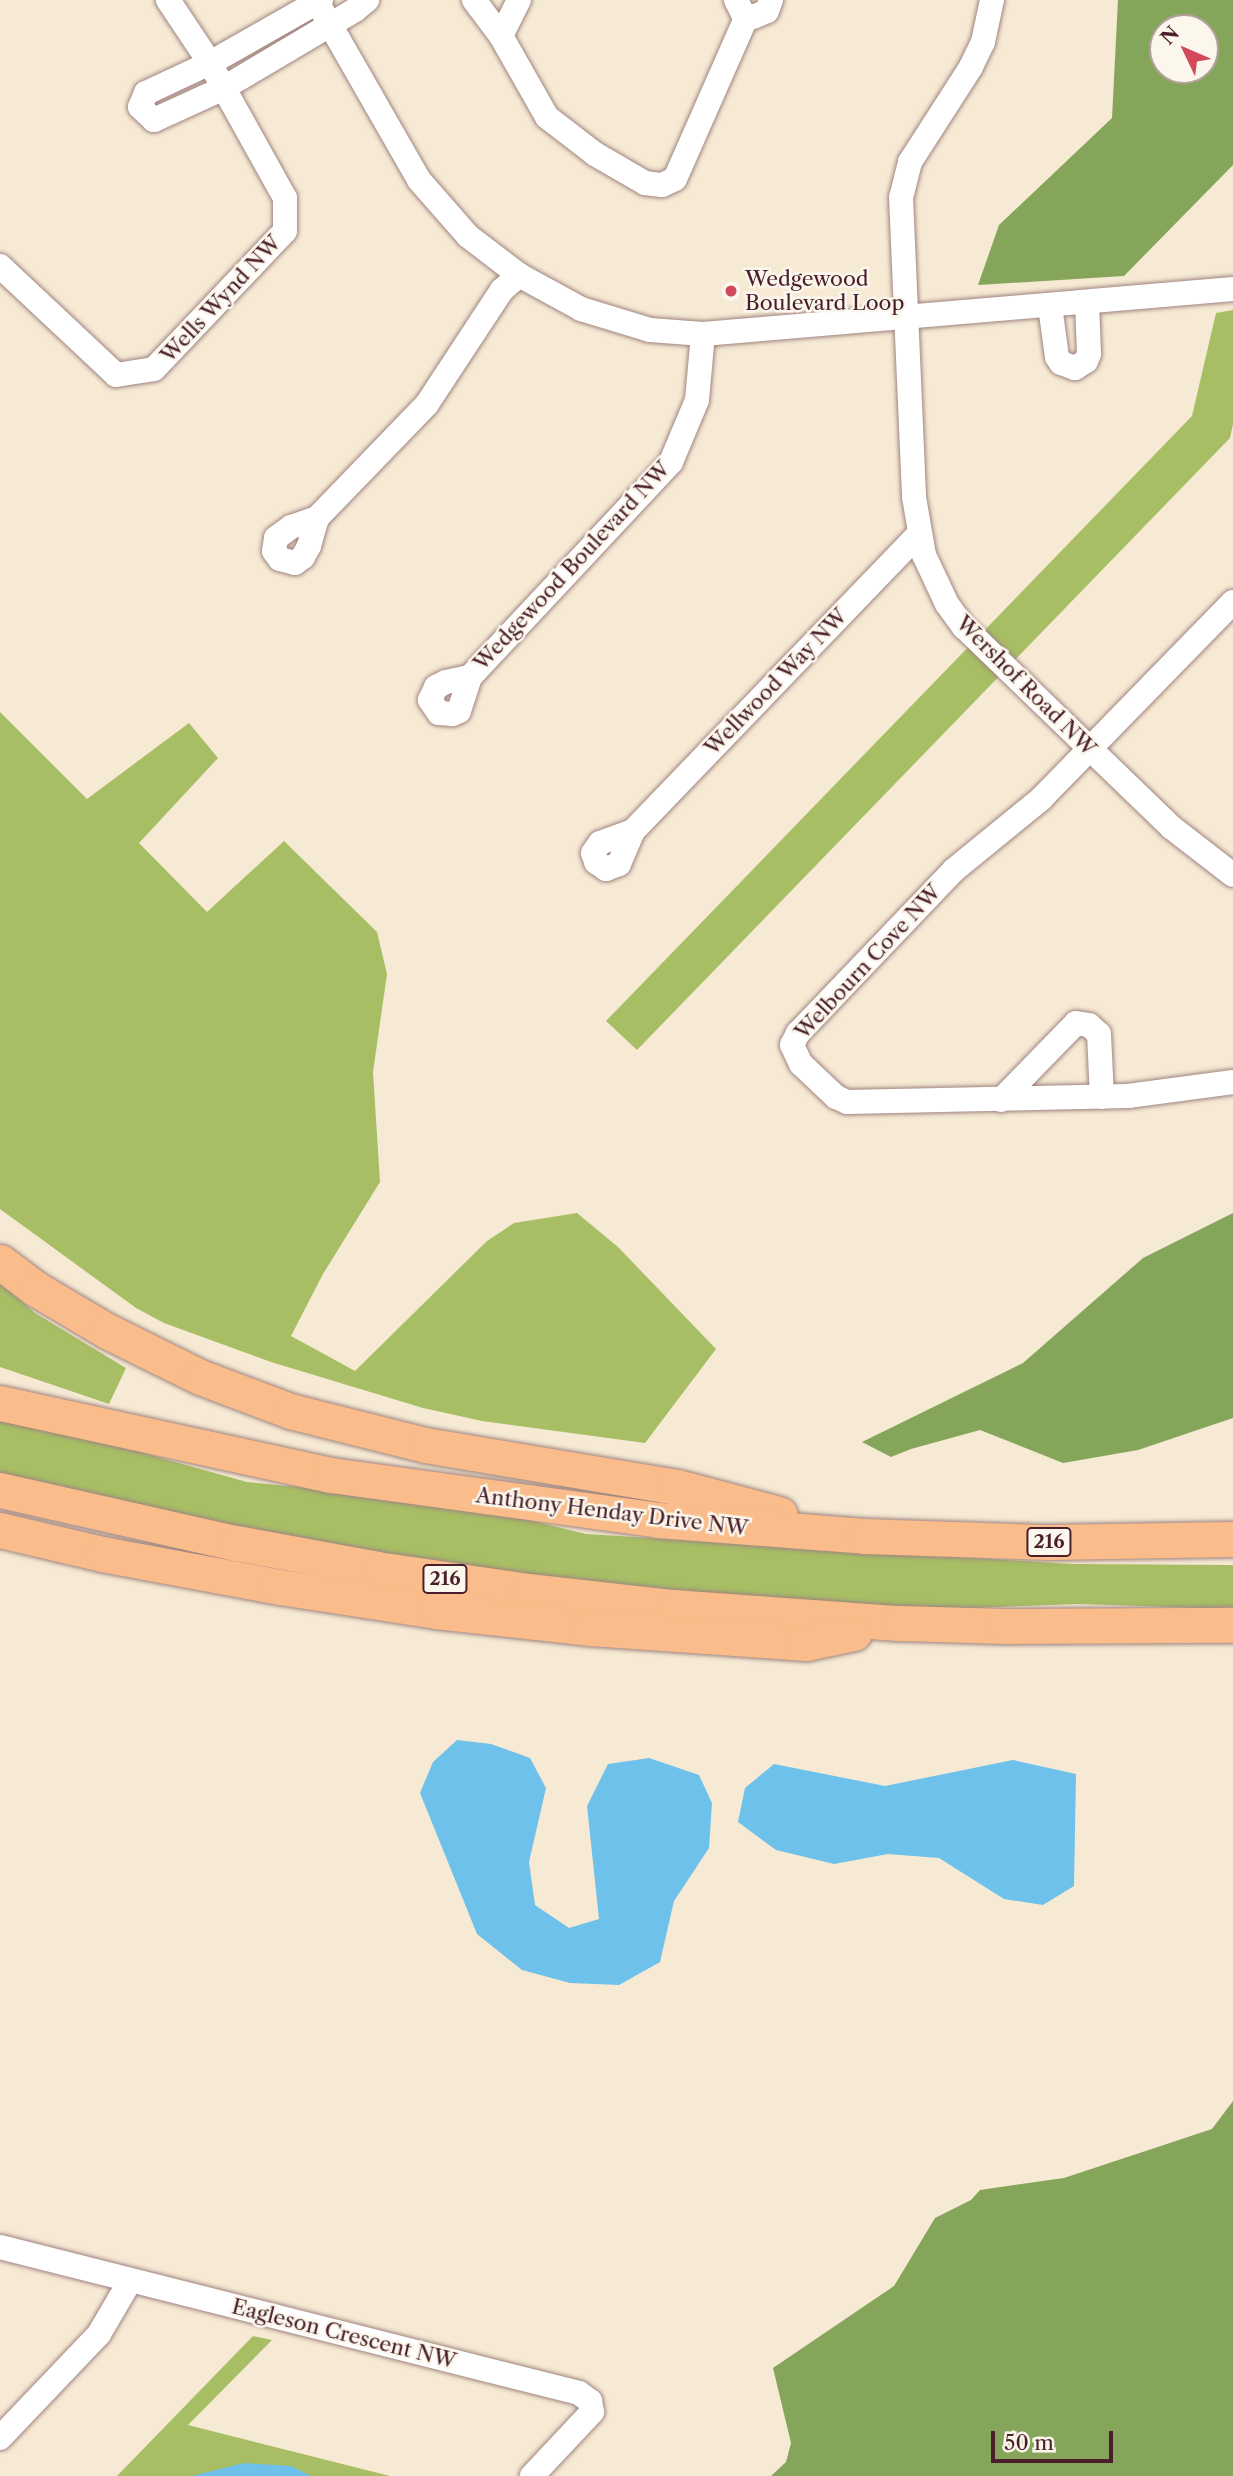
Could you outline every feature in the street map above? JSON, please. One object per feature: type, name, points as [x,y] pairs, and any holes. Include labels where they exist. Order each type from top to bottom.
[{"type":"highway","points":[[0,1262],[37,1289],[107,1331],[200,1377],[290,1411],[425,1445],[677,1487],[864,1536]]},
{"type":"highway","name":"Anthony Henday Drive NW","points":[[0,1403],[331,1475],[658,1520],[864,1536],[1049,1542],[1233,1539]]},
{"type":"highway","name":"216","points":[[0,1490],[222,1541],[376,1569],[528,1591],[673,1607],[898,1623],[1018,1626],[1233,1625]]},
{"type":"highway","points":[[0,1530],[102,1554],[280,1587],[436,1611],[591,1628],[806,1643],[898,1623]]},
{"type":"street","name":"Wells Wynd NW","points":[[0,266],[116,375],[154,369],[285,231],[285,198],[222,89],[210,63],[168,0]]},
{"type":"street","points":[[367,0],[330,25],[222,89],[154,120],[140,107],[146,93],[210,63],[318,1],[330,25],[419,180],[468,236],[519,275],[581,309],[650,330],[704,334],[1233,289]]},
{"type":"street","points":[[474,0],[501,36],[547,117],[595,154],[645,183],[662,185],[675,179],[742,8],[763,15],[771,0]]},
{"type":"street","points":[[501,36],[519,0]]},
{"type":"street","name":"Wershof Road NW","points":[[992,0],[983,42],[971,67],[910,162],[901,197],[914,497],[919,534],[931,575],[955,616],[1184,839],[1233,875]]},
{"type":"street","points":[[317,518],[427,404],[502,289],[519,275]]},
{"type":"street","points":[[1050,306],[1058,357],[1061,363],[1075,368],[1086,361],[1089,354],[1087,303]]},
{"type":"street","name":"Wedgewood Boulevard NW","points":[[470,677],[671,462],[697,400],[704,334]]},
{"type":"street","name":"Wellwood Way NW","points":[[633,831],[919,534]]},
{"type":"street","points":[[1089,749],[1233,601]]},
{"type":"street","name":"Welbourn Cove NW","points":[[1089,749],[1030,809],[954,870],[798,1033],[792,1045],[801,1064],[842,1101],[1102,1097],[1153,1094],[1233,1083]]},
{"type":"street","points":[[1001,1100],[1076,1023],[1089,1024],[1098,1034],[1102,1097]]},
{"type":"street","name":"Eagleson Crescent NW","points":[[0,2247],[579,2393],[590,2401],[592,2412],[533,2476]]},
{"type":"street","points":[[0,2438],[99,2333],[130,2281]]},
{"type":"green space","points":[[1118,0],[1233,0],[1233,165],[1124,276],[978,285],[999,225],[1112,118]]},
{"type":"green space","points":[[1233,310],[1233,424],[1230,438],[637,1050],[606,1021],[1192,416],[1216,313]]},
{"type":"green space","points":[[0,712],[87,799],[189,723],[218,758],[139,843],[207,912],[284,841],[377,932],[387,974],[373,1072],[380,1182],[323,1274],[291,1336],[355,1371],[487,1241],[514,1223],[577,1213],[618,1247],[716,1349],[645,1443],[482,1421],[423,1408],[271,1362],[164,1323],[136,1308],[0,1209]]},
{"type":"green space","points":[[1233,1213],[1233,1418],[1138,1450],[1063,1463],[980,1430],[891,1457],[862,1442],[1023,1363],[1143,1258]]},
{"type":"green space","points":[[0,1283],[35,1313],[126,1368],[109,1404],[0,1367]]},
{"type":"green space","points":[[0,1413],[247,1482],[454,1502],[586,1534],[1071,1564],[1233,1565],[1233,1609],[1078,1604],[912,1610],[619,1586],[432,1562],[64,1494],[0,1475]]},
{"type":"green space","points":[[1233,2101],[1233,2476],[771,2476],[786,2462],[791,2443],[773,2368],[894,2286],[935,2218],[971,2200],[980,2190],[1064,2178],[1212,2129]]},
{"type":"green space","points":[[253,2336],[272,2340],[188,2425],[390,2476],[117,2476]]},
{"type":"water","points":[[457,1740],[491,1744],[530,1758],[546,1788],[529,1862],[535,1905],[569,1928],[599,1919],[587,1806],[608,1764],[649,1758],[699,1775],[712,1803],[709,1848],[674,1901],[660,1962],[619,1985],[570,1983],[522,1970],[477,1934],[420,1793],[433,1762]]},
{"type":"water","points":[[1013,1760],[1076,1774],[1074,1886],[1043,1905],[1004,1899],[939,1858],[888,1854],[834,1864],[776,1850],[738,1822],[745,1788],[774,1764],[885,1786]]},
{"type":"water","points":[[244,2463],[291,2466],[311,2476],[192,2476]]},
{"type":"place","name":"Wedgewood Boulevard Loop","points":[[731,291]]}]
